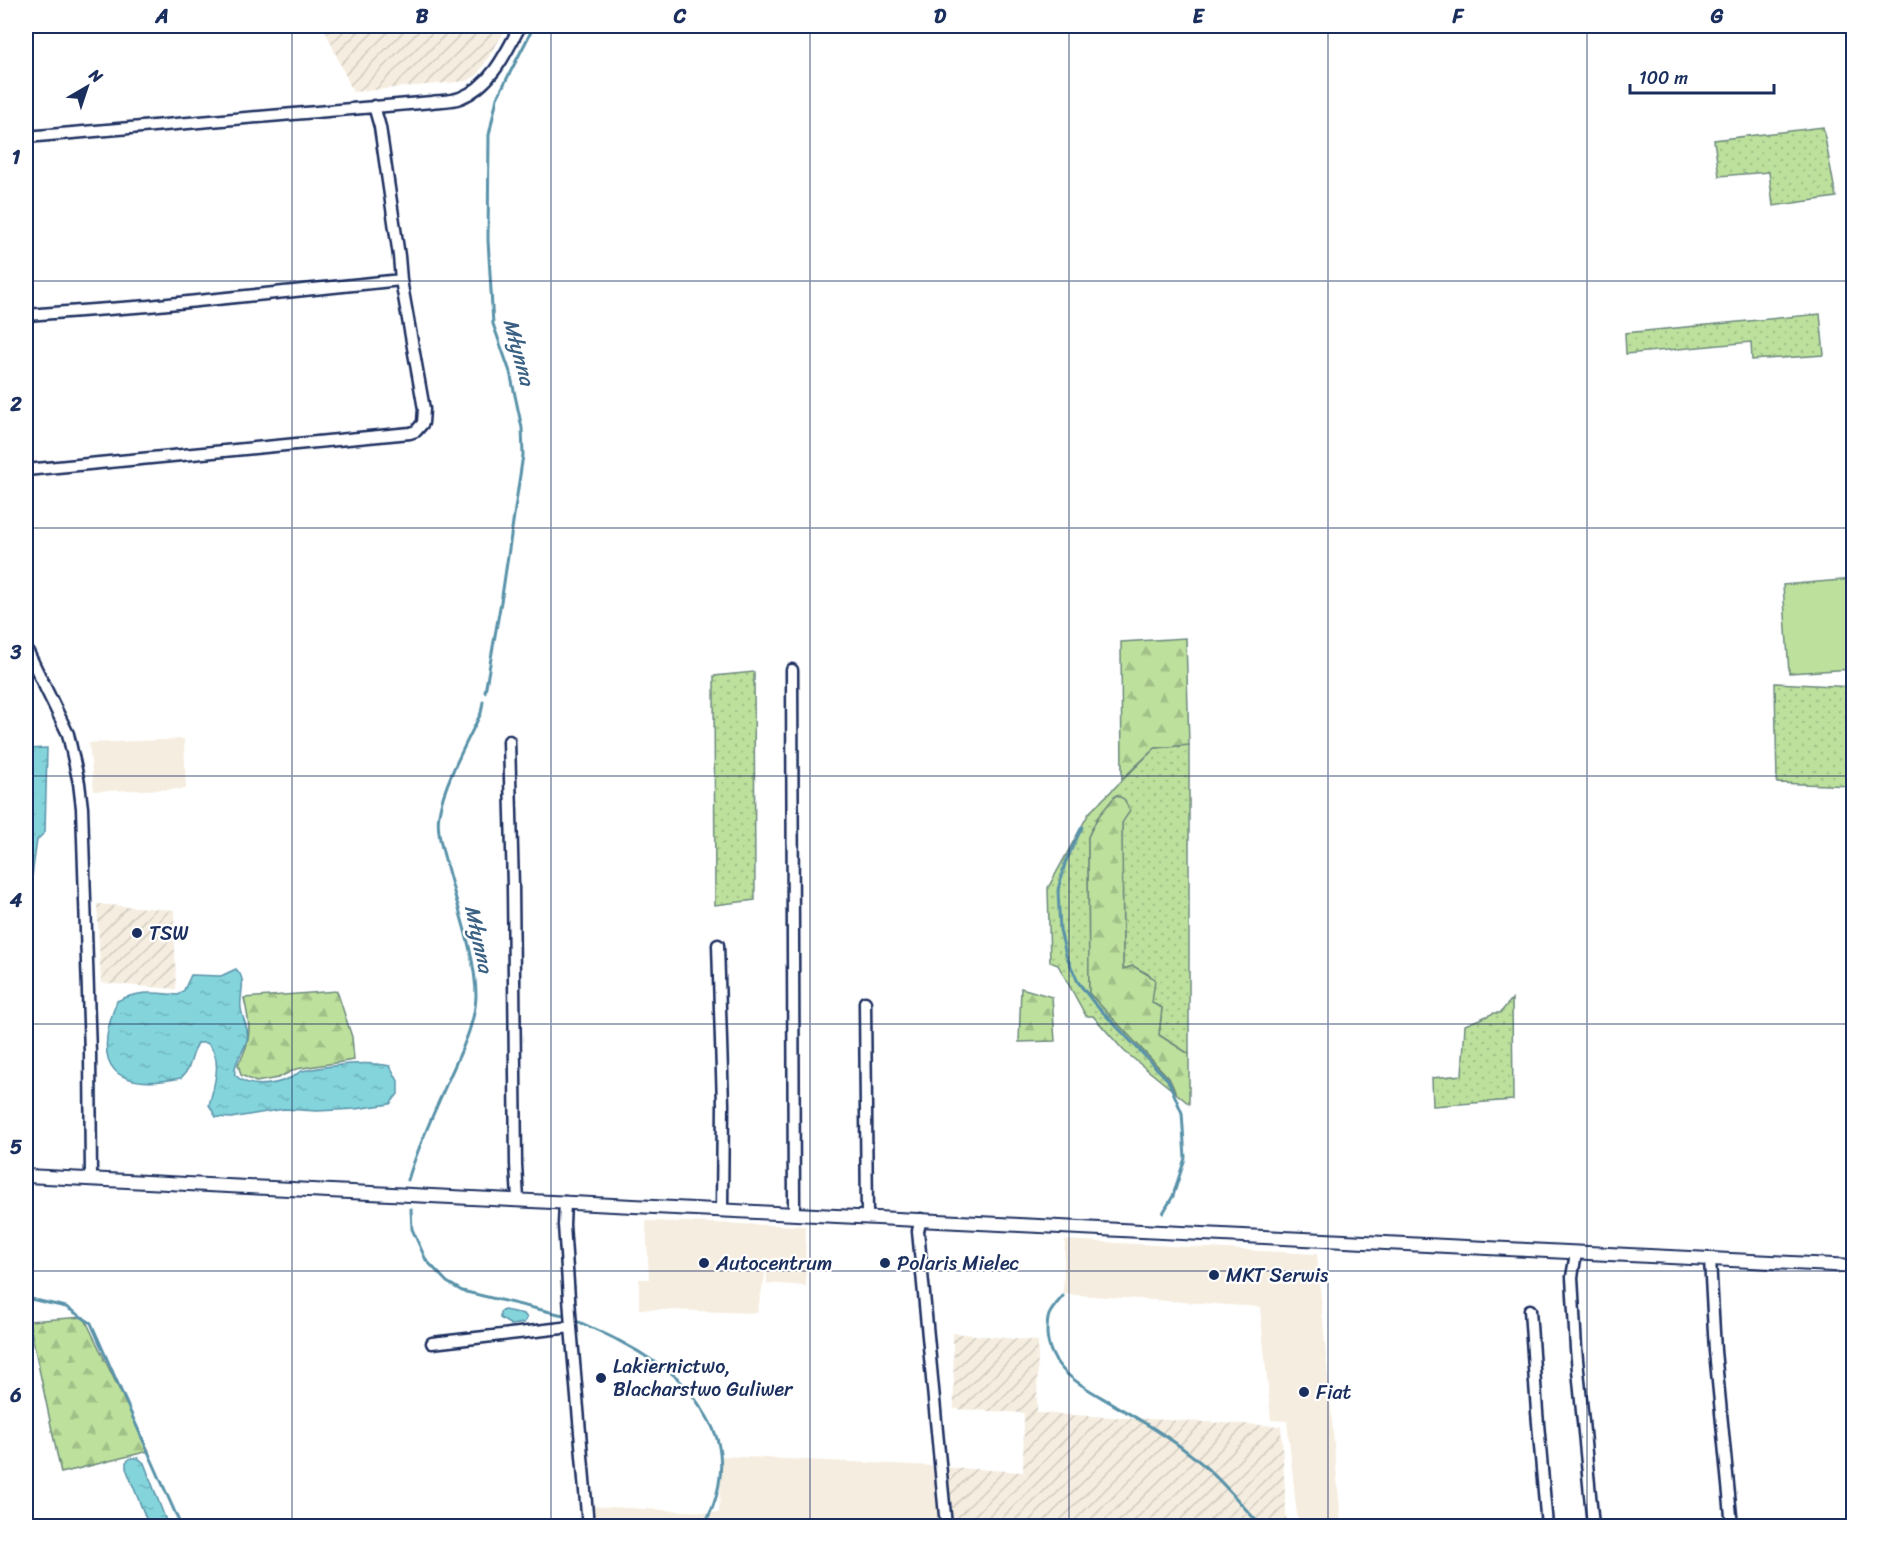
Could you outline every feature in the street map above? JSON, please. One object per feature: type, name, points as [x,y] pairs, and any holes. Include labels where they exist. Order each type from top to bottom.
[{"type":"street","points":[[26,137],[460,98],[479,87],[493,74],[520,26]]},
{"type":"street","points":[[26,470],[410,433],[423,423],[424,409],[401,280],[380,127],[374,106]]},
{"type":"street","points":[[26,315],[149,306],[401,280]]},
{"type":"street","points":[[26,648],[68,734],[79,783],[82,808],[87,972],[91,1179]]},
{"type":"street","points":[[792,670],[794,1213]]},
{"type":"street","points":[[509,741],[518,1200]]},
{"type":"street","points":[[718,945],[723,1104],[722,1209]]},
{"type":"street","points":[[865,1002],[867,1217]]},
{"type":"street","points":[[26,1176],[1854,1266]]},
{"type":"street","points":[[565,1202],[564,1225],[571,1327],[588,1527]]},
{"type":"street","points":[[921,1219],[918,1231],[946,1527]]},
{"type":"street","points":[[1575,1253],[1572,1277],[1576,1349],[1593,1527]]},
{"type":"street","points":[[1710,1259],[1714,1351],[1732,1527]]},
{"type":"street","points":[[1530,1311],[1547,1527]]},
{"type":"street","points":[[432,1343],[571,1327]]},
{"type":"shaded area","points":[[323,26],[508,26],[477,75],[467,81],[353,92]]},
{"type":"shaded area","points":[[184,739],[186,789],[94,791],[89,743]]},
{"type":"shaded area","points":[[97,904],[174,910],[176,989],[101,983]]},
{"type":"shaded area","points":[[646,1221],[805,1226],[806,1286],[767,1283],[767,1266],[757,1313],[639,1309],[639,1279],[649,1279]]},
{"type":"shaded area","points":[[1065,1240],[1317,1254],[1341,1522],[1298,1525],[1287,1421],[1271,1420],[1260,1307],[1063,1294]]},
{"type":"shaded area","points":[[953,1333],[1038,1341],[1037,1413],[1281,1426],[1287,1526],[946,1526],[941,1467],[1023,1472],[1024,1413],[954,1409]]},
{"type":"shaded area","points":[[722,1456],[933,1466],[939,1526],[592,1526],[590,1506],[719,1513]]},
{"type":"green space","points":[[1823,127],[1836,197],[1773,206],[1769,172],[1719,176],[1714,140]]},
{"type":"green space","points":[[1820,314],[1824,355],[1752,360],[1751,342],[1626,354],[1625,333]]},
{"type":"green space","points":[[1853,579],[1853,669],[1789,673],[1783,585]]},
{"type":"green space","points":[[1186,638],[1189,745],[1155,748],[1122,779],[1121,642]]},
{"type":"green space","points":[[754,672],[755,900],[715,905],[714,676]]},
{"type":"green space","points":[[1775,683],[1853,687],[1853,786],[1777,783]]},
{"type":"green space","points":[[1189,745],[1189,1054],[1159,1035],[1162,1008],[1152,1003],[1150,975],[1133,966],[1123,969],[1122,823],[1098,817],[1088,837],[1089,993],[1169,1078],[1176,1093],[1124,1051],[1093,1016],[1086,1016],[1058,965],[1050,962],[1048,888],[1089,813],[1155,748]]},
{"type":"green space","points":[[1116,795],[1124,799],[1130,811],[1122,823],[1123,969],[1133,966],[1155,979],[1152,1003],[1162,1008],[1159,1035],[1189,1054],[1189,1104],[1176,1093],[1169,1078],[1089,993],[1088,837],[1098,817]]},
{"type":"green space","points":[[1021,988],[1052,997],[1055,1041],[1019,1042]]},
{"type":"green space","points":[[337,991],[352,1037],[354,1060],[296,1069],[278,1078],[256,1082],[241,1075],[238,1064],[246,1047],[249,1032],[244,998]]},
{"type":"green space","points":[[1512,999],[1513,1100],[1433,1106],[1432,1078],[1462,1075],[1465,1025],[1494,1013],[1500,1013]]},
{"type":"green space","points":[[84,1317],[149,1451],[61,1473],[29,1321]]},
{"type":"water","points":[[47,748],[45,832],[37,840],[32,876],[26,878],[26,749]]},
{"type":"water","points":[[236,969],[242,978],[241,1008],[248,1036],[236,1066],[235,1075],[247,1082],[261,1085],[276,1083],[302,1071],[323,1067],[380,1064],[390,1066],[398,1081],[398,1094],[390,1104],[317,1111],[284,1109],[231,1118],[216,1117],[209,1105],[215,1081],[216,1064],[212,1049],[207,1043],[198,1043],[188,1069],[181,1078],[139,1081],[124,1077],[114,1069],[108,1058],[106,1042],[117,1001],[140,994],[178,995],[184,990],[191,975],[221,976]]},
{"type":"water","points":[[504,1310],[524,1314],[527,1318],[524,1323],[511,1325],[500,1318],[500,1312]]},
{"type":"water","points":[[131,1458],[138,1458],[144,1463],[168,1526],[149,1526],[126,1468],[126,1462]]},
{"type":"waterway","name":"Młynna","points":[[485,692],[523,455],[522,428],[510,372],[493,324],[488,240],[489,135],[497,98],[534,26]]},
{"type":"waterway","name":"Młynna","points":[[408,1180],[426,1131],[466,1041],[475,1007],[473,965],[442,848],[438,821],[446,789],[481,713],[483,702]]},
{"type":"waterway","points":[[1082,827],[1065,863],[1058,890],[1060,930],[1066,955],[1078,982],[1094,1003],[1168,1080],[1182,1113],[1185,1158],[1173,1196],[1163,1213]]},
{"type":"waterway","name":"Młynna","points":[[411,1209],[412,1229],[426,1260],[447,1282],[462,1291],[563,1315]]},
{"type":"waterway","points":[[1063,1296],[1050,1312],[1047,1328],[1049,1347],[1062,1369],[1082,1386],[1161,1433],[1197,1459],[1261,1526]]},
{"type":"waterway","points":[[26,1298],[66,1307],[91,1323],[181,1526]]},
{"type":"waterway","name":"Młynna","points":[[579,1322],[628,1346],[677,1377],[707,1417],[718,1442],[721,1463],[719,1486],[713,1507],[703,1526]]},
{"type":"place","name":"TSW","points":[[137,933]]},
{"type":"place","name":"Autocentrum","points":[[704,1263]]},
{"type":"place","name":"Polaris Mielec","points":[[885,1263]]},
{"type":"place","name":"MKT Serwis","points":[[1214,1275]]},
{"type":"place","name":"Lakiernictwo, Blacharstwo Guliwer","points":[[601,1378]]},
{"type":"place","name":"Fiat","points":[[1304,1392]]}]
